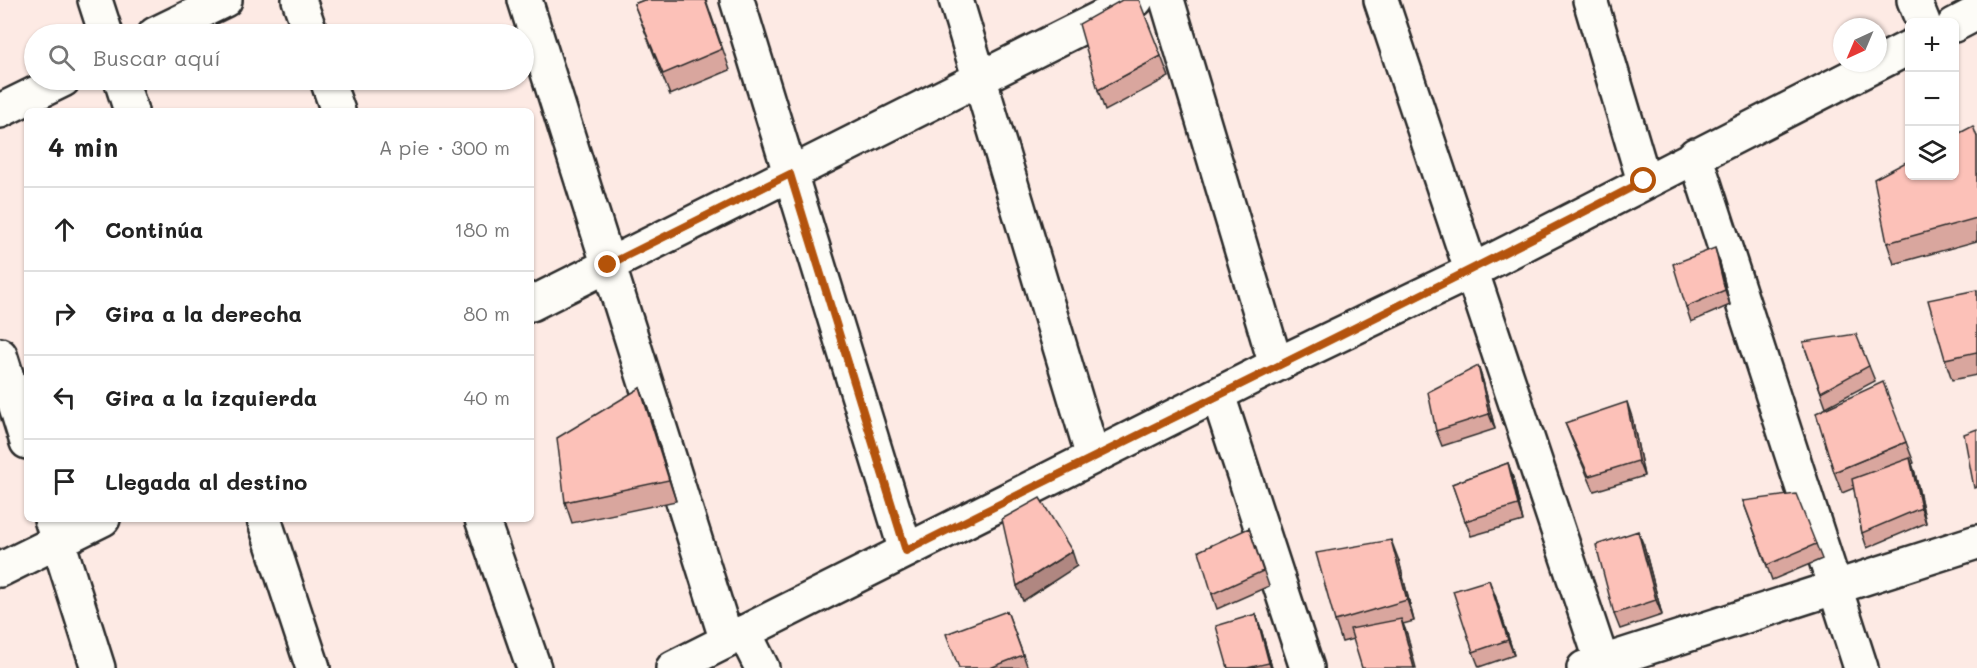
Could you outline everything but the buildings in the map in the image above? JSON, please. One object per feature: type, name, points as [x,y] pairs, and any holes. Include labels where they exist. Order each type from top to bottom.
[{"type":"street","points":[[95,0],[103,24]]},
{"type":"street","points":[[176,24],[225,0]]},
{"type":"street","points":[[298,0],[307,24]]},
{"type":"street","points":[[525,0],[533,24]]},
{"type":"street","points":[[737,0],[906,551]]},
{"type":"street","points":[[956,0],[1093,457]]},
{"type":"street","points":[[534,302],[1136,0]]},
{"type":"street","points":[[1167,0],[1276,365]]},
{"type":"street","points":[[1381,0],[1597,666],[1977,542]]},
{"type":"street","points":[[1590,0],[1644,181]]},
{"type":"street","points":[[1914,0],[1921,18]]},
{"type":"street","points":[[1959,22],[1977,13]]},
{"type":"street","points":[[534,29],[608,265],[736,637],[762,668]]},
{"type":"street","points":[[673,668],[1276,365],[1470,272],[1905,50]]},
{"type":"street","points":[[0,111],[43,90]]},
{"type":"street","points":[[124,90],[130,108]]},
{"type":"street","points":[[331,90],[337,108]]},
{"type":"street","points":[[1695,155],[1861,668]]},
{"type":"street","points":[[0,355],[24,432]]},
{"type":"street","points":[[1218,395],[1307,668]]},
{"type":"street","points":[[0,570],[55,530],[90,522]]},
{"type":"street","points":[[265,522],[313,668]]},
{"type":"street","points":[[483,522],[534,668]]},
{"type":"street","points":[[55,530],[98,668]]},
{"type":"route","points":[[608,265],[790,174],[906,551],[1276,365],[1470,272],[1644,181]]}]
